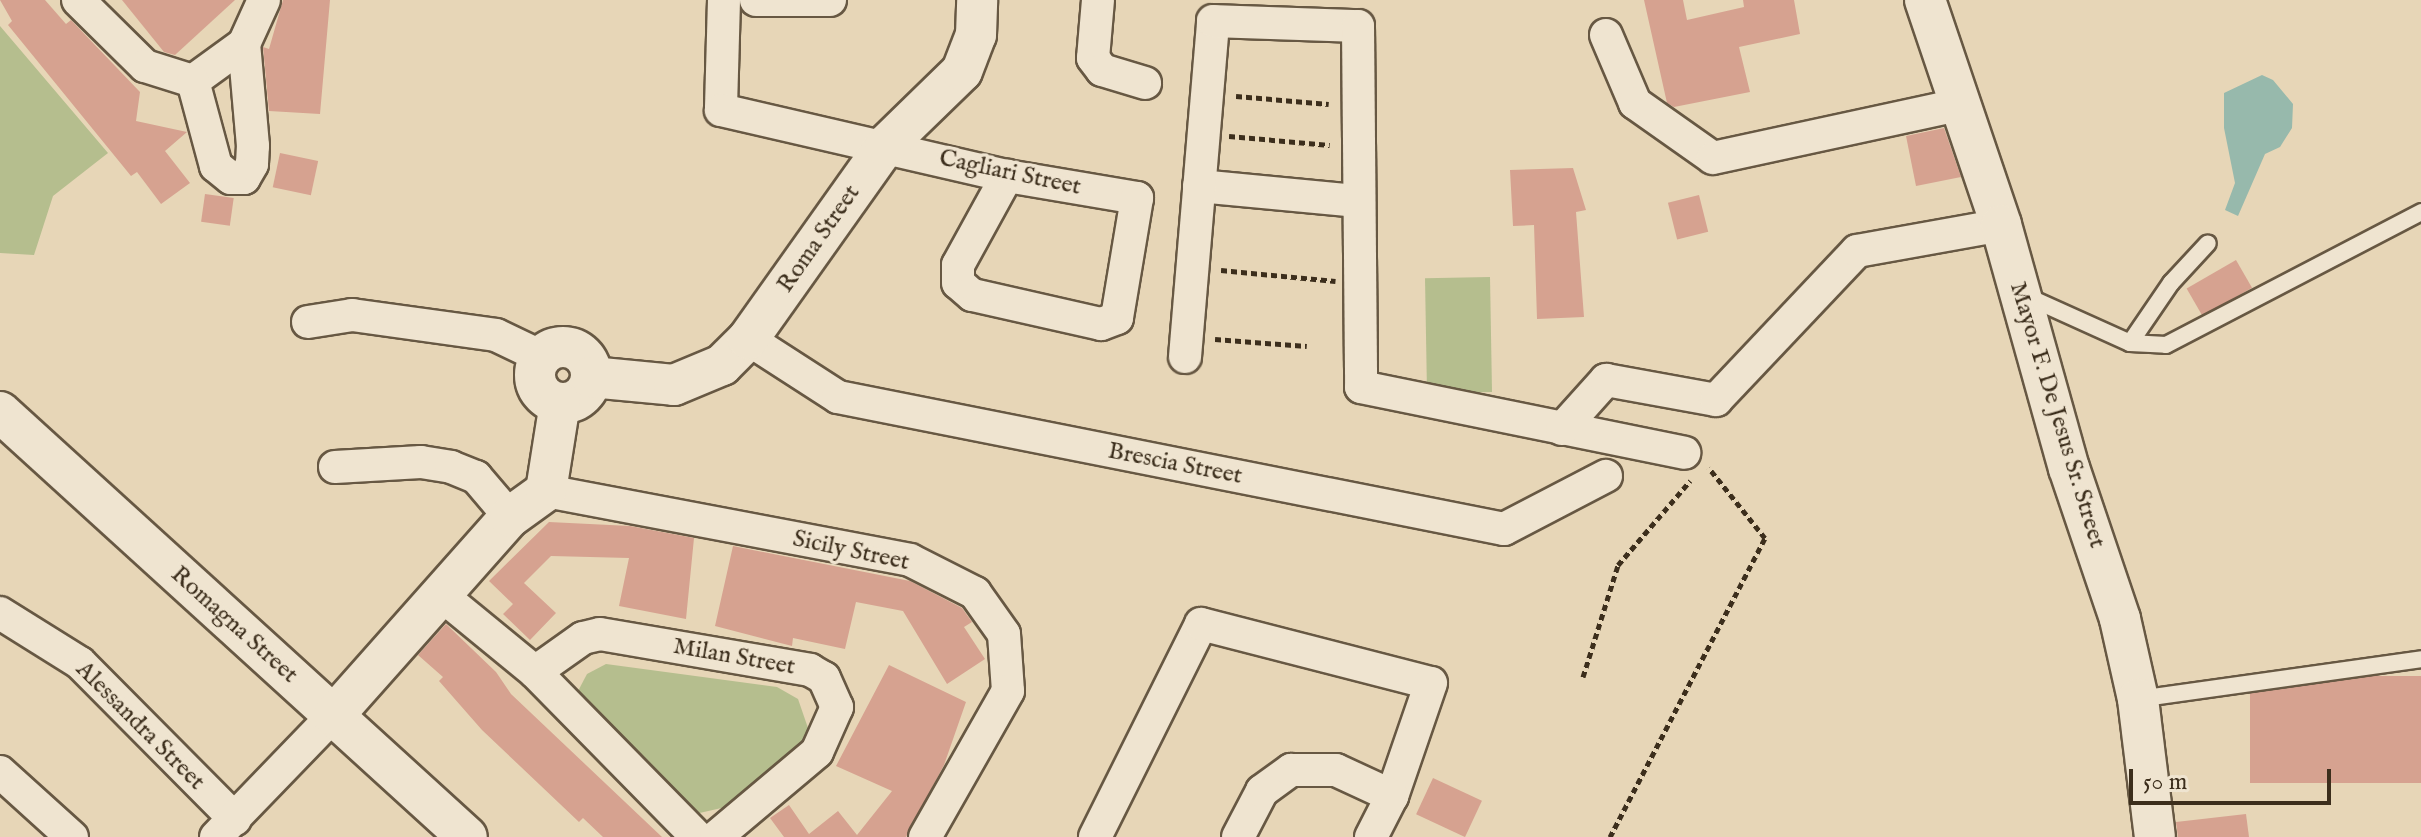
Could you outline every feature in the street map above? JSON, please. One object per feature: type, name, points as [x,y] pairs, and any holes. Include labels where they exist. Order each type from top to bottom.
[{"type":"street","points":[[78,0],[145,66],[166,76],[193,81],[244,44]]},
{"type":"street","points":[[193,81],[216,166],[231,178],[244,178],[252,164],[253,146],[244,44],[264,0]]},
{"type":"street","name":"Cagliari Street","points":[[724,0],[721,110],[1007,176],[1137,198],[1121,310],[1117,318],[1101,324],[972,295],[958,283],[958,265],[1007,176]]},
{"type":"street","points":[[756,0],[830,0]]},
{"type":"street","name":"Roma Street","points":[[591,377],[674,385],[722,365],[748,339],[885,146],[962,71],[976,35],[977,0]]},
{"type":"street","points":[[1098,0],[1093,58],[1102,70],[1145,83]]},
{"type":"street","name":"Mayor F. De Jesus Sr. Street","points":[[1925,0],[2001,225],[2069,468],[2120,619],[2138,699],[2155,837]]},
{"type":"street","points":[[1186,347],[1213,21],[1358,26],[1361,387],[1684,453]]},
{"type":"street","points":[[1606,35],[1635,103],[1713,158],[1959,105]]},
{"type":"street","points":[[1199,186],[1358,201]]},
{"type":"street","points":[[1562,429],[1606,380],[1716,400],[1857,251],[2001,225]]},
{"type":"street","points":[[308,322],[352,315],[496,335],[542,357]]},
{"type":"street","name":"Brescia Street","points":[[748,339],[838,397],[1504,529],[1606,476]]},
{"type":"street","points":[[556,348],[574,349],[587,360],[591,377],[584,393],[560,403],[539,389],[535,373],[542,357],[556,348]]},
{"type":"street","points":[[225,828],[334,715],[510,517],[546,491],[560,403]]},
{"type":"street","name":"Romagna Street","points":[[0,412],[467,837]]},
{"type":"street","points":[[335,467],[421,462],[451,467],[476,477],[510,517]]},
{"type":"street","name":"Sicily Street","points":[[546,491],[910,560],[975,593],[1004,634],[1008,691],[925,837]]},
{"type":"street","points":[[440,594],[535,672],[697,837]]},
{"type":"street","name":"Alessandra Street","points":[[0,613],[80,663],[225,828]]},
{"type":"street","points":[[1095,837],[1201,624],[1431,683],[1392,796],[1371,837]]},
{"type":"street","name":"Milan Street","points":[[535,672],[583,638],[600,634],[810,670],[824,678],[837,707],[817,752],[716,837]]},
{"type":"street","points":[[1238,837],[1262,791],[1291,770],[1336,770],[1392,796]]},
{"type":"street","points":[[0,772],[72,837]]},
{"type":"lane","points":[[2021,294],[2130,343],[2166,345],[2421,212]]},
{"type":"lane","points":[[2130,343],[2171,283],[2208,243]]},
{"type":"lane","points":[[2138,699],[2421,659]]},
{"type":"path","points":[[1207,94],[1358,106]]},
{"type":"path","points":[[1204,134],[1358,148]]},
{"type":"path","points":[[1192,267],[1360,283]]},
{"type":"path","points":[[1186,347],[1307,346]]},
{"type":"path","points":[[1583,677],[1618,565],[1705,463],[1765,538],[1610,837]]},
{"type":"green space","points":[[0,26],[108,153],[53,196],[34,255],[0,253]]},
{"type":"green space","points":[[1490,277],[1492,392],[1427,393],[1425,278]]},
{"type":"green space","points":[[606,664],[777,687],[798,699],[809,731],[802,749],[726,807],[695,814],[577,693],[587,674]]},
{"type":"shaded area","points":[[2262,75],[2273,80],[2293,104],[2292,128],[2280,147],[2265,154],[2238,216],[2225,210],[2235,183],[2224,128],[2224,93]]},
{"type":"building","points":[[0,0],[45,0],[66,24],[71,20],[140,92],[136,121],[187,132],[165,151],[190,183],[161,204],[137,172],[131,176],[8,25],[12,21]]},
{"type":"building","points":[[122,0],[235,0],[175,55],[164,52]]},
{"type":"building","points":[[283,0],[330,0],[320,114],[269,111],[263,47],[269,49]]},
{"type":"building","points":[[1644,0],[1683,0],[1687,20],[1744,7],[1743,0],[1794,0],[1800,34],[1739,47],[1750,92],[1674,107],[1667,103]]},
{"type":"building","points":[[1944,128],[1961,177],[1916,186],[1906,136]]},
{"type":"building","points":[[280,153],[318,161],[311,195],[273,187]]},
{"type":"building","points":[[1573,168],[1586,210],[1576,212],[1584,317],[1537,319],[1534,225],[1513,226],[1510,170]]},
{"type":"building","points":[[205,194],[234,198],[230,226],[201,222]]},
{"type":"building","points":[[1699,195],[1708,232],[1677,240],[1668,203]]},
{"type":"building","points":[[2236,260],[2252,288],[2203,316],[2187,288]]},
{"type":"building","points":[[549,522],[630,526],[694,538],[686,619],[619,606],[629,558],[551,556],[524,583],[556,613],[530,640],[503,614],[513,604],[489,581]]},
{"type":"building","points":[[733,546],[910,581],[962,608],[972,622],[964,627],[985,659],[947,684],[903,611],[856,602],[845,649],[793,638],[792,646],[715,626]]},
{"type":"building","points":[[446,624],[496,672],[511,694],[662,837],[603,837],[583,818],[579,822],[482,730],[439,681],[443,677],[418,655]]},
{"type":"building","points":[[889,665],[966,702],[944,765],[906,837],[784,837],[770,818],[789,805],[809,834],[838,811],[857,835],[892,791],[836,766]]},
{"type":"building","points":[[2250,676],[2421,676],[2421,783],[2250,783]]},
{"type":"building","points":[[1433,778],[1482,801],[1465,837],[1416,814]]},
{"type":"building","points":[[2246,814],[2249,837],[2178,837],[2176,822]]}]
